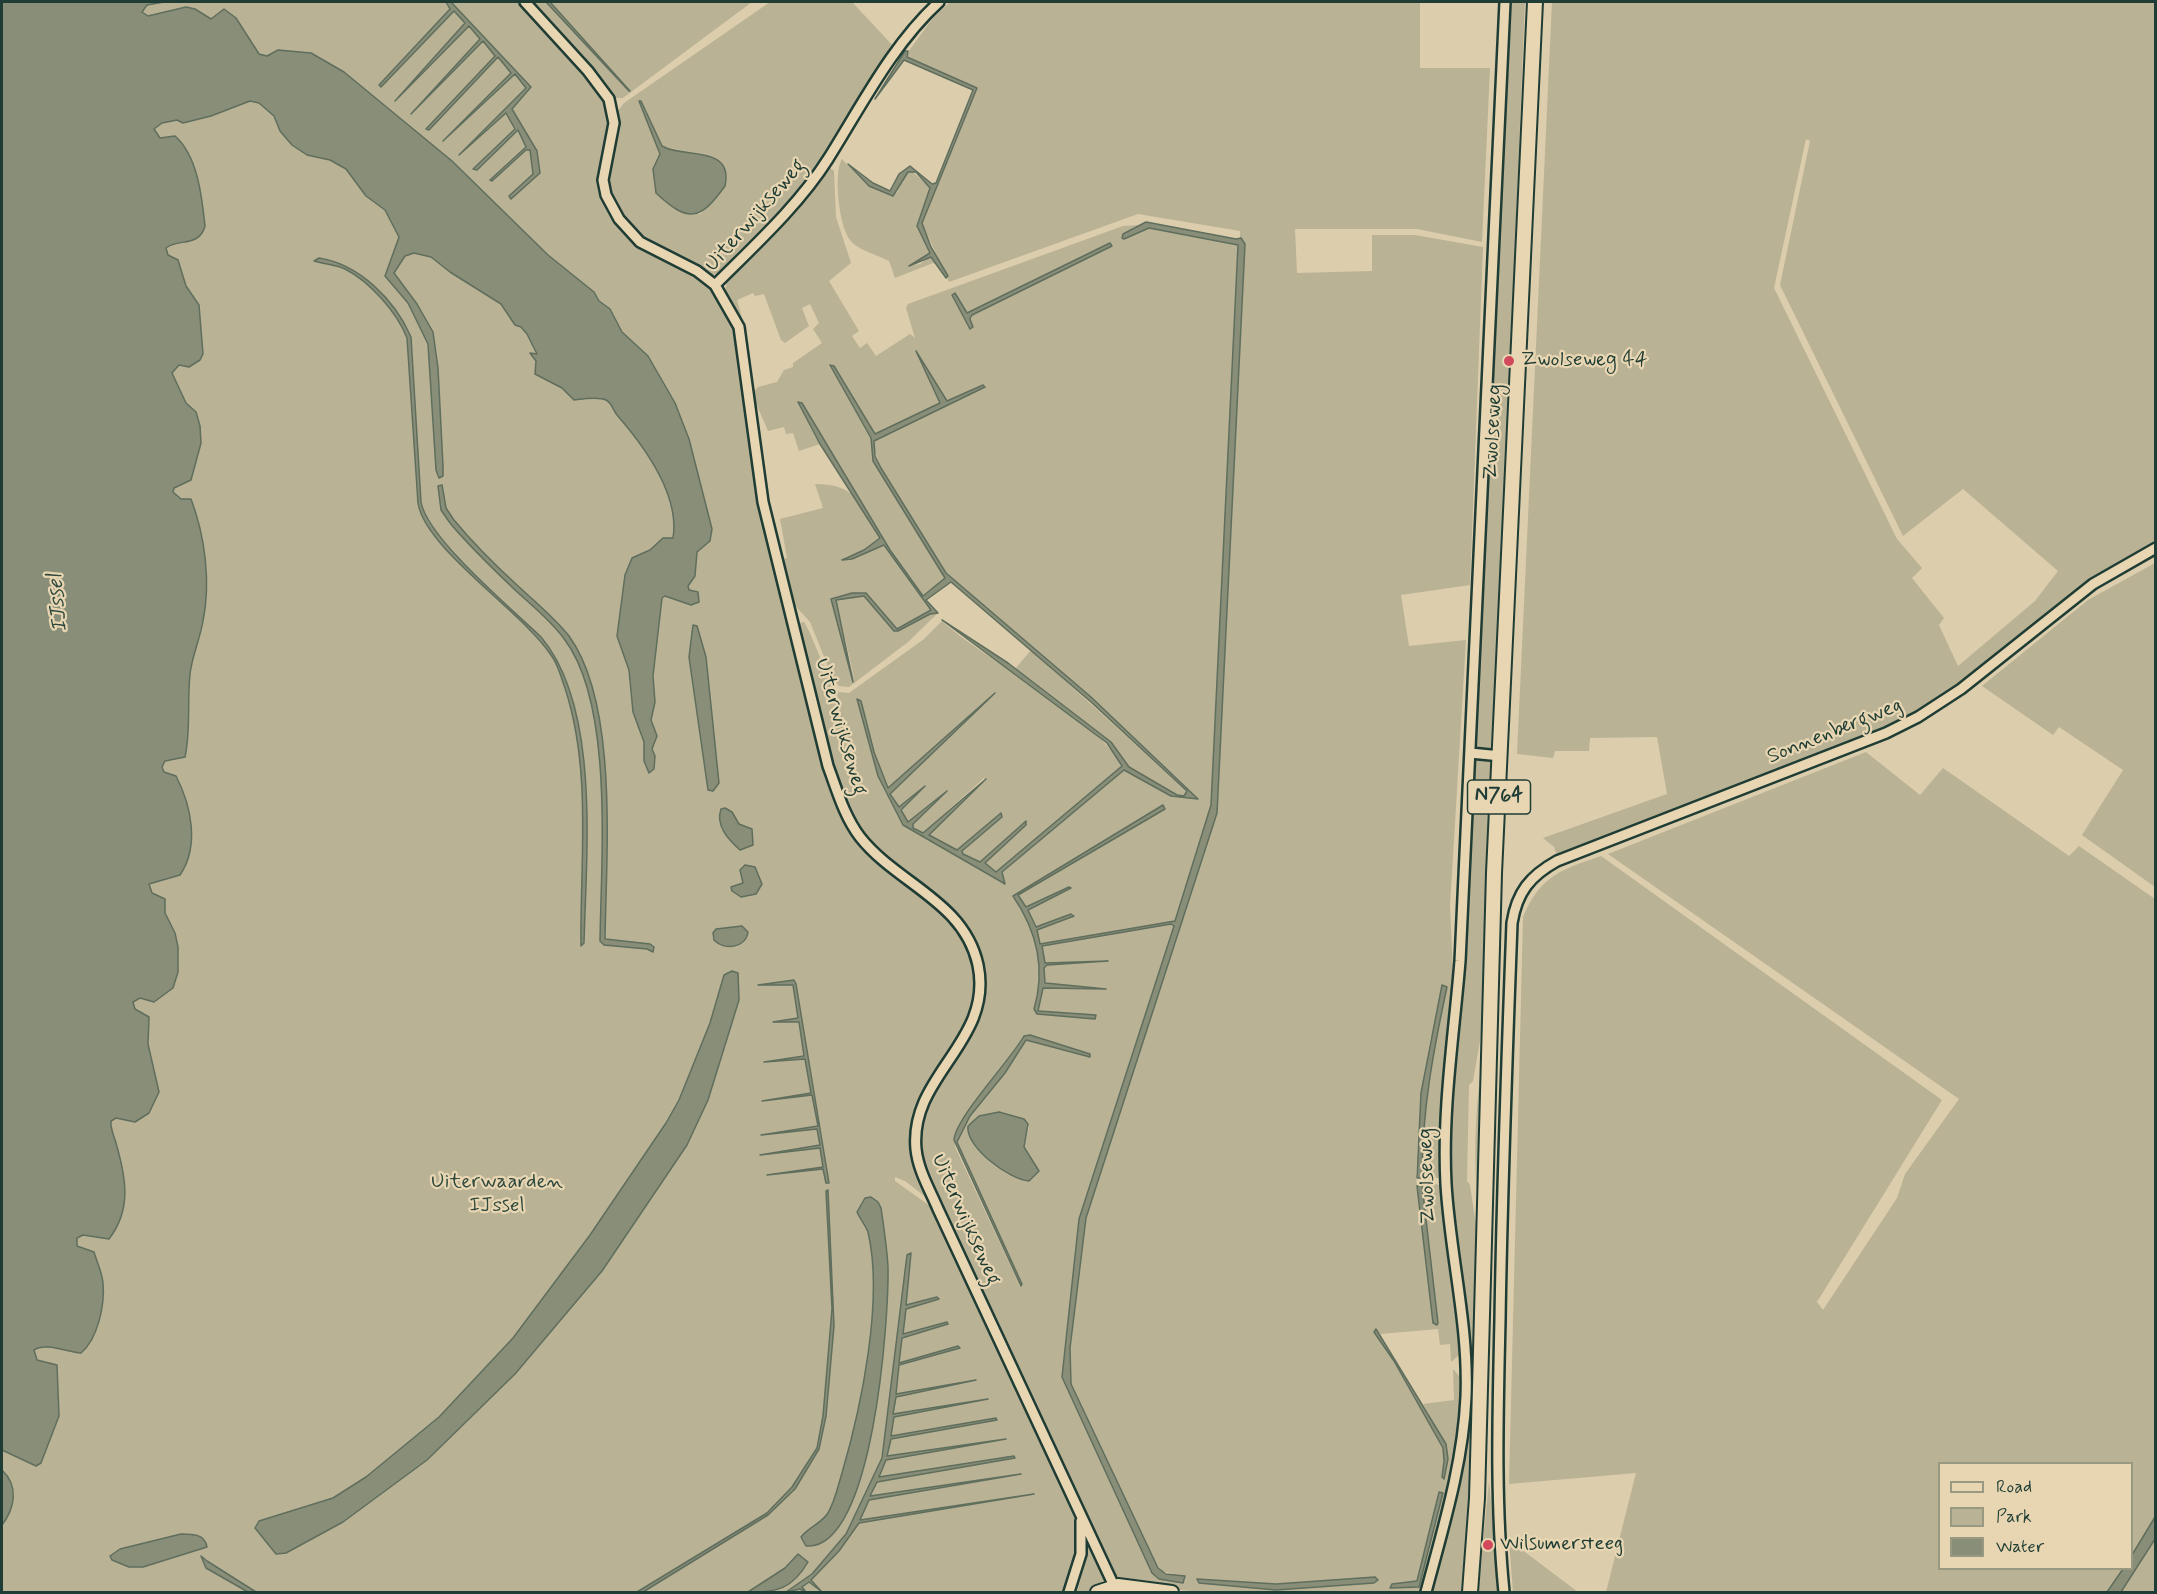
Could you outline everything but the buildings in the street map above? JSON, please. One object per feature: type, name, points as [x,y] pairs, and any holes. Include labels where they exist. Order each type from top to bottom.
[{"type":"main road","name":"Zwolseweg","points":[[1470,1593],[1477,1498],[1494,873],[1535,2]]},
{"type":"street","points":[[525,2],[588,71],[609,99],[614,123],[603,180],[606,195],[619,219],[640,242],[697,271],[716,285]]},
{"type":"street","name":"Uiterwijkseweg","points":[[939,2],[904,41],[827,160],[792,205],[716,285],[741,334],[764,502],[828,766],[842,804],[859,836],[886,865],[955,916],[975,952],[980,981],[978,1009],[969,1031],[924,1100],[917,1124],[916,1152],[938,1209],[1114,1586]]},
{"type":"street","name":"Zwolseweg","points":[[1426,1593],[1459,1467],[1466,1395],[1464,1343],[1446,1183],[1447,1117],[1460,961],[1505,2]]},
{"type":"street","name":"Sonnenbergweg","points":[[1504,1593],[1496,1468],[1502,1168],[1514,910],[1518,896],[1530,879],[1557,861],[1886,733],[1918,717],[1961,689],[2093,584],[2156,548]]},
{"type":"street","points":[[1470,753],[1501,756]]},
{"type":"street","name":"Uiterwijkseweg","points":[[1069,1593],[1081,1554],[1081,1519]]},
{"type":"street","points":[[1097,1593],[1114,1586],[1172,1593]]},
{"type":"green space","name":"Uiterwaarden IJssel","points":[[134,2],[523,2],[605,95],[612,120],[602,170],[622,229],[698,275],[713,287],[734,322],[758,489],[821,731],[850,821],[902,880],[959,925],[976,965],[976,996],[971,1018],[915,1116],[926,1197],[905,1181],[895,1177],[895,1181],[937,1211],[1073,1506],[1078,1540],[1073,1570],[1066,1592],[2,1592],[2,1412]]},
{"type":"green space","points":[[531,2],[546,2],[630,92],[550,2],[752,2],[623,98],[615,98]]},
{"type":"green space","points":[[770,2],[852,2],[895,48],[836,137],[781,212],[754,244],[730,266],[711,275],[637,235],[614,206],[607,183],[617,112],[624,103]],"holes":[[[640,100],[662,146],[716,159],[725,186],[700,214],[688,213],[668,204],[656,188],[655,167],[660,155]]]},
{"type":"green space","points":[[950,2],[1420,2],[1420,68],[1490,68],[1482,242],[1417,229],[1295,229],[1297,273],[1372,271],[1372,235],[1415,235],[1483,247],[1470,585],[1401,595],[1409,646],[1466,640],[1450,906],[1454,996],[1443,1173],[1439,1178],[1422,1178],[1422,1126],[1435,1043],[1431,1036],[1421,1093],[1416,1176],[1433,1323],[1437,1325],[1422,1185],[1437,1184],[1443,1189],[1460,1349],[1458,1356],[1451,1362],[1450,1344],[1440,1345],[1438,1329],[1380,1334],[1376,1329],[1443,1448],[1443,1479],[1446,1444],[1423,1404],[1454,1400],[1453,1369],[1462,1379],[1455,1469],[1423,1592],[1202,1592],[1161,1588],[1115,1578],[941,1210],[919,1155],[921,1114],[978,1013],[972,941],[863,835],[850,811],[831,759],[796,624],[804,622],[833,688],[839,692],[849,693],[924,639],[942,621],[1070,713],[1113,752],[1121,768],[996,872],[985,863],[1026,825],[1024,822],[980,862],[963,854],[962,851],[1002,817],[957,850],[929,835],[986,780],[984,778],[923,833],[913,828],[913,824],[947,791],[907,822],[901,810],[925,786],[899,807],[890,794],[995,693],[888,788],[874,752],[861,701],[878,776],[903,825],[1001,883],[1005,883],[1002,872],[1124,770],[1171,796],[1192,797],[1197,801],[1091,697],[946,573],[881,468],[875,452],[875,439],[983,388],[985,385],[946,401],[917,356],[940,398],[940,403],[875,434],[834,366],[830,364],[871,438],[873,461],[945,578],[922,596],[890,550],[802,403],[810,427],[820,444],[799,451],[793,433],[786,434],[784,427],[768,431],[752,394],[758,387],[777,382],[784,370],[793,367],[793,363],[822,343],[813,329],[819,323],[810,304],[802,308],[809,326],[785,343],[781,340],[764,294],[755,296],[753,293],[737,300],[742,318],[739,319],[726,295],[727,284],[729,278],[829,167],[834,171],[836,217],[851,263],[829,281],[859,331],[852,336],[860,348],[867,343],[876,356],[910,334],[915,338],[906,308],[908,304],[1123,226],[1139,225],[1123,234],[1122,238],[1149,228],[1238,245],[1211,805],[1178,917],[1175,921],[1170,922],[1040,944],[1037,930],[1074,915],[1071,914],[1036,927],[1028,910],[1071,888],[1026,907],[1017,895],[1165,809],[1163,805],[1013,896],[1022,909],[1034,936],[1037,950],[1039,979],[1034,1009],[1037,1014],[1095,1019],[1096,1015],[1038,1011],[1043,988],[1105,989],[1045,983],[1044,968],[1047,965],[1108,961],[1045,963],[1042,946],[1171,924],[1174,926],[1079,1219],[1062,1377],[1152,1573],[1185,1576],[1161,1571],[1151,1555],[1071,1384],[1070,1348],[1086,1218],[1217,813],[1245,244],[1240,238],[1240,231],[1138,214],[949,282],[922,223],[977,88],[927,68],[906,55],[932,19]],"holes":[[[1110,243],[1112,246],[972,315],[970,328],[952,295],[955,293],[967,313]],[[1030,1035],[1090,1054],[1026,1040],[1005,1073],[970,1116],[957,1142],[1022,1283],[1020,1286],[955,1147],[960,1122],[1002,1070],[1024,1036]],[[999,1112],[1016,1116],[1029,1127],[1024,1146]],[[1438,1492],[1443,1493],[1419,1587],[1390,1588],[1392,1584],[1417,1581]],[[1375,1577],[1378,1581],[1277,1590],[1199,1583],[1276,1584]]]},
{"type":"green space","points":[[1509,2],[1525,2],[1494,748],[1474,747]]},
{"type":"green space","points":[[1552,2],[2155,2],[2155,544],[2101,574],[1946,696],[1891,727],[1558,858],[1554,847],[1543,838],[1667,794],[1657,737],[1590,738],[1589,751],[1555,751],[1553,758],[1517,754]],"holes":[[[1806,139],[1810,141],[1780,285],[1903,536],[1963,489],[2058,571],[2035,601],[1958,666],[1939,625],[1944,618],[1912,578],[1922,568],[1897,539],[1774,288]]]},
{"type":"green space","points":[[842,159],[865,183],[897,193],[904,174],[912,171],[930,188],[917,226],[930,253],[910,266],[920,264],[931,256],[937,265],[933,263],[895,278],[889,261],[863,250],[851,241],[843,225],[839,200],[838,176]]},
{"type":"green space","points":[[815,484],[830,485],[850,493],[862,507],[880,538],[864,550],[843,558],[865,554],[884,545],[931,610],[897,629],[864,592],[832,599],[855,681],[836,600],[864,596],[895,631],[930,614],[938,613],[908,642],[849,687],[839,686],[833,679],[810,622],[790,600],[782,559],[787,558],[780,519],[823,508]]},
{"type":"green space","points":[[2155,563],[2155,887],[2082,835],[2123,770],[2059,727],[2053,735],[1982,686],[2088,600]]},
{"type":"green space","points":[[1031,650],[1187,791],[1186,795],[1177,795],[1129,767],[1111,742],[1015,669]]},
{"type":"green space","points":[[1866,752],[1920,795],[1943,768],[2069,856],[2079,846],[2155,899],[2155,1517],[2133,1553],[2133,1462],[1938,1462],[1938,1570],[2122,1570],[2107,1592],[1606,1592],[1636,1473],[1509,1484],[1523,917],[1537,892],[1545,883],[1564,870],[1601,856],[1942,1100],[1817,1302],[1823,1310],[1897,1198],[1905,1174],[1959,1099],[1608,854]]},
{"type":"green space","points":[[1474,758],[1493,760],[1486,1006],[1473,1081],[1469,1085],[1467,1181],[1470,1185],[1479,1245],[1476,1416],[1463,1592],[1431,1592],[1466,1455],[1470,1414],[1470,1378],[1449,1167]]},
{"type":"green space","points":[[1483,1055],[1479,1209],[1476,1132]]},
{"type":"green space","points":[[1489,1481],[1499,1592],[1478,1592]]},
{"type":"green space","points":[[1086,1539],[1105,1579],[1089,1592],[1077,1592],[1088,1553]]},
{"type":"green space","points":[[2155,1539],[2155,1592],[2121,1592]]},
{"type":"green space","points":[[1509,1540],[1578,1592],[1513,1592]]},
{"type":"water","name":"IJssel","points":[[2,2],[164,2],[147,5],[142,12],[148,16],[186,7],[195,9],[211,19],[224,9],[236,18],[259,54],[267,56],[278,50],[311,53],[344,72],[452,161],[548,255],[594,292],[599,301],[610,309],[622,332],[648,356],[675,403],[689,439],[712,529],[710,541],[697,552],[695,576],[688,586],[689,590],[698,592],[699,602],[691,605],[665,596],[662,598],[653,676],[655,702],[651,720],[657,736],[652,749],[655,756],[654,769],[649,773],[644,761],[644,742],[633,712],[629,670],[617,636],[625,575],[632,558],[650,550],[663,538],[673,538],[674,522],[671,505],[658,472],[610,403],[599,398],[574,400],[562,388],[535,374],[536,361],[530,353],[537,354],[527,334],[521,327],[515,325],[501,304],[450,272],[431,257],[414,253],[405,256],[394,273],[417,304],[433,332],[438,368],[443,466],[443,476],[439,478],[436,470],[428,344],[408,303],[385,276],[399,237],[385,210],[366,196],[346,169],[330,160],[307,155],[292,145],[280,131],[274,116],[259,103],[250,101],[211,116],[183,123],[177,120],[162,123],[154,129],[160,138],[175,136],[189,155],[198,178],[205,226],[202,233],[193,240],[166,248],[168,255],[178,260],[186,286],[199,305],[203,354],[200,360],[189,367],[179,365],[172,373],[186,403],[196,412],[200,426],[201,443],[191,480],[174,488],[173,492],[181,499],[191,499],[200,528],[206,575],[203,621],[190,674],[185,757],[165,761],[162,767],[164,772],[176,776],[186,800],[191,826],[190,851],[180,875],[149,884],[152,893],[165,899],[165,913],[175,933],[178,947],[178,972],[173,988],[154,1002],[140,998],[133,1002],[135,1009],[149,1017],[148,1044],[159,1092],[149,1113],[135,1122],[116,1118],[111,1121],[125,1193],[124,1205],[116,1228],[109,1239],[83,1235],[77,1238],[77,1246],[94,1252],[101,1271],[103,1291],[101,1311],[92,1339],[81,1353],[50,1347],[34,1350],[37,1360],[57,1365],[59,1416],[41,1463],[36,1466],[2,1450]]},
{"type":"water","points":[[446,2],[451,2],[531,87],[512,109],[537,151],[540,173],[511,199],[509,196],[533,174],[530,150],[526,150],[492,181],[490,180],[526,147],[518,130],[477,170],[473,169],[515,129],[506,113],[459,155],[526,88],[515,74],[443,141],[511,73],[498,57],[429,130],[426,129],[495,56],[483,41],[411,114],[480,39],[469,26],[395,101],[465,23],[454,11],[381,87],[379,85],[450,9]]},
{"type":"water","points":[[546,2],[550,2],[630,91],[629,91]]},
{"type":"water","points":[[905,51],[908,51],[907,57],[977,88],[922,223],[931,247],[948,276],[946,278],[931,257],[909,266],[930,253],[917,226],[930,188],[916,172],[908,172],[893,196],[869,186],[848,164],[873,183],[890,191],[899,174],[910,166],[932,184],[936,183],[973,90],[904,60],[875,99]]},
{"type":"water","points":[[639,101],[662,146],[671,150],[715,158],[722,164],[726,173],[725,186],[701,212],[685,213],[667,203],[656,193],[653,169],[660,154]]},
{"type":"water","points":[[1146,222],[1236,239],[1241,238],[1245,244],[1217,813],[1086,1218],[1070,1348],[1071,1384],[1158,1568],[1166,1574],[1185,1576],[1183,1583],[1159,1579],[1152,1573],[1062,1377],[1079,1219],[1174,926],[1171,924],[1042,946],[1045,963],[1108,961],[1047,965],[1044,968],[1045,983],[1106,989],[1043,988],[1038,1011],[1096,1015],[1095,1019],[1037,1014],[1034,1009],[1039,979],[1037,950],[1028,923],[1013,896],[1163,805],[1165,809],[1018,895],[1026,907],[1071,888],[1028,910],[1036,927],[1071,914],[1074,916],[1037,930],[1040,944],[1175,921],[1211,805],[1238,245],[1149,228],[1122,238],[1123,234]]},
{"type":"water","points":[[1110,243],[1112,246],[972,315],[970,319],[973,327],[970,329],[952,295],[955,293],[967,313]]},
{"type":"water","points":[[319,258],[348,268],[361,276],[385,297],[404,323],[411,337],[421,502],[427,517],[438,534],[473,573],[541,637],[560,667],[573,702],[582,742],[586,784],[587,868],[584,943],[581,946],[582,783],[573,719],[559,671],[538,638],[456,560],[425,521],[418,503],[407,338],[396,318],[373,289],[345,269],[314,261]]},
{"type":"water","points":[[916,351],[947,401],[983,385],[985,387],[874,441],[875,456],[881,468],[946,573],[1091,697],[1198,799],[1171,796],[1124,770],[1002,872],[1005,884],[903,825],[878,776],[857,699],[861,701],[874,752],[888,788],[995,693],[890,794],[899,807],[925,786],[901,810],[908,822],[947,791],[913,824],[913,828],[923,833],[986,779],[929,835],[957,850],[1001,813],[1002,817],[962,851],[963,854],[980,862],[1026,821],[1026,825],[985,863],[996,872],[1122,766],[1107,743],[942,620],[1008,663],[1111,742],[1129,767],[1177,795],[1184,796],[1187,791],[1091,702],[951,582],[926,600],[938,613],[930,614],[898,631],[894,631],[864,596],[836,600],[853,682],[831,599],[852,593],[866,593],[897,629],[931,610],[884,545],[852,559],[842,560],[864,550],[880,538],[820,444],[798,402],[802,403],[890,550],[923,596],[945,578],[873,461],[871,438],[830,365],[834,366],[875,434],[940,403]]},
{"type":"water","points":[[442,485],[446,508],[454,520],[492,562],[563,629],[585,665],[596,701],[603,741],[607,825],[605,939],[650,944],[654,947],[653,952],[647,949],[604,945],[600,941],[601,785],[598,743],[591,704],[581,669],[565,640],[554,626],[489,565],[450,523],[441,510],[438,486]]},
{"type":"water","points":[[693,625],[697,626],[706,657],[719,783],[713,791],[708,790],[689,657]]},
{"type":"water","points":[[725,808],[732,812],[739,824],[752,829],[753,845],[740,850],[728,837],[720,821],[721,809]]},
{"type":"water","points":[[745,865],[755,867],[762,884],[756,894],[741,897],[732,891],[731,887],[743,883],[740,870]]},
{"type":"water","points":[[742,926],[748,932],[743,942],[739,944],[729,947],[714,940],[713,933],[716,929]]},
{"type":"water","points":[[732,971],[738,973],[739,1000],[708,1100],[687,1145],[602,1271],[515,1374],[427,1460],[343,1522],[286,1553],[276,1554],[255,1528],[259,1521],[333,1498],[366,1477],[439,1417],[513,1338],[590,1235],[666,1123],[679,1100],[710,1023],[724,975]]},
{"type":"water","points":[[794,980],[829,1183],[826,1183],[823,1169],[767,1175],[823,1167],[820,1148],[760,1155],[820,1145],[817,1129],[761,1135],[818,1126],[812,1095],[762,1101],[811,1093],[805,1059],[764,1062],[804,1056],[799,1022],[773,1022],[798,1018],[793,985],[758,985]]},
{"type":"water","points":[[1442,985],[1447,987],[1429,1082],[1422,1153],[1422,1178],[1417,1178],[1421,1093]]},
{"type":"water","points":[[1030,1035],[1090,1054],[1090,1057],[1026,1040],[1005,1073],[970,1116],[957,1142],[1021,1286],[954,1140],[963,1118],[973,1104],[1024,1036]]},
{"type":"water","points":[[999,1112],[1024,1119],[1028,1124],[1024,1147],[1039,1171],[1029,1181],[1011,1175],[990,1161],[969,1134],[968,1126],[979,1116]]},
{"type":"water","points":[[1422,1185],[1437,1325],[1433,1323],[1417,1186]]},
{"type":"water","points":[[828,1190],[834,1326],[826,1416],[819,1449],[795,1489],[768,1515],[643,1592],[637,1592],[767,1513],[792,1487],[817,1448],[823,1416],[832,1309],[826,1191]]},
{"type":"water","points":[[871,1197],[878,1202],[881,1208],[888,1267],[885,1332],[873,1427],[862,1473],[848,1512],[829,1538],[806,1546],[801,1537],[825,1516],[834,1498],[863,1386],[872,1321],[872,1259],[868,1232],[857,1212],[865,1198]]},
{"type":"water","points":[[911,1253],[906,1305],[937,1297],[939,1299],[906,1309],[903,1334],[947,1322],[948,1324],[902,1338],[899,1363],[958,1346],[960,1348],[899,1365],[896,1394],[976,1380],[896,1397],[893,1414],[988,1399],[894,1417],[891,1436],[996,1418],[997,1420],[891,1439],[887,1456],[1006,1439],[886,1460],[879,1477],[1014,1456],[1015,1458],[877,1482],[870,1496],[1021,1474],[869,1500],[860,1520],[1034,1494],[859,1523],[839,1551],[811,1580],[822,1592],[809,1582],[802,1587],[806,1592],[800,1589],[786,1592],[812,1574],[846,1534],[882,1458],[907,1255]]},
{"type":"water","points":[[1376,1329],[1446,1444],[1448,1459],[1444,1479],[1442,1477],[1443,1448],[1394,1361],[1374,1332]]},
{"type":"water","points":[[2,1470],[11,1483],[13,1497],[10,1511],[2,1525]]},
{"type":"water","points":[[1439,1492],[1443,1493],[1419,1587],[1390,1588],[1392,1584],[1417,1581]]},
{"type":"water","points":[[2155,1517],[2155,1539],[2121,1592],[2107,1592],[2122,1570],[2133,1570],[2133,1553]]},
{"type":"water","points":[[181,1534],[201,1537],[207,1547],[143,1567],[129,1567],[112,1560],[110,1556],[120,1549]]},
{"type":"water","points":[[798,1554],[808,1562],[790,1583],[776,1590],[748,1592],[785,1568]]},
{"type":"water","points":[[201,1556],[256,1592],[248,1592],[206,1568]]},
{"type":"water","points":[[1375,1577],[1378,1580],[1374,1583],[1276,1590],[1199,1583],[1197,1579],[1276,1584]]},
{"type":"place","name":"Zwolseweg 44","points":[[1509,361]]},
{"type":"place","name":"Wilsumersteeg","points":[[1488,1545]]}]
